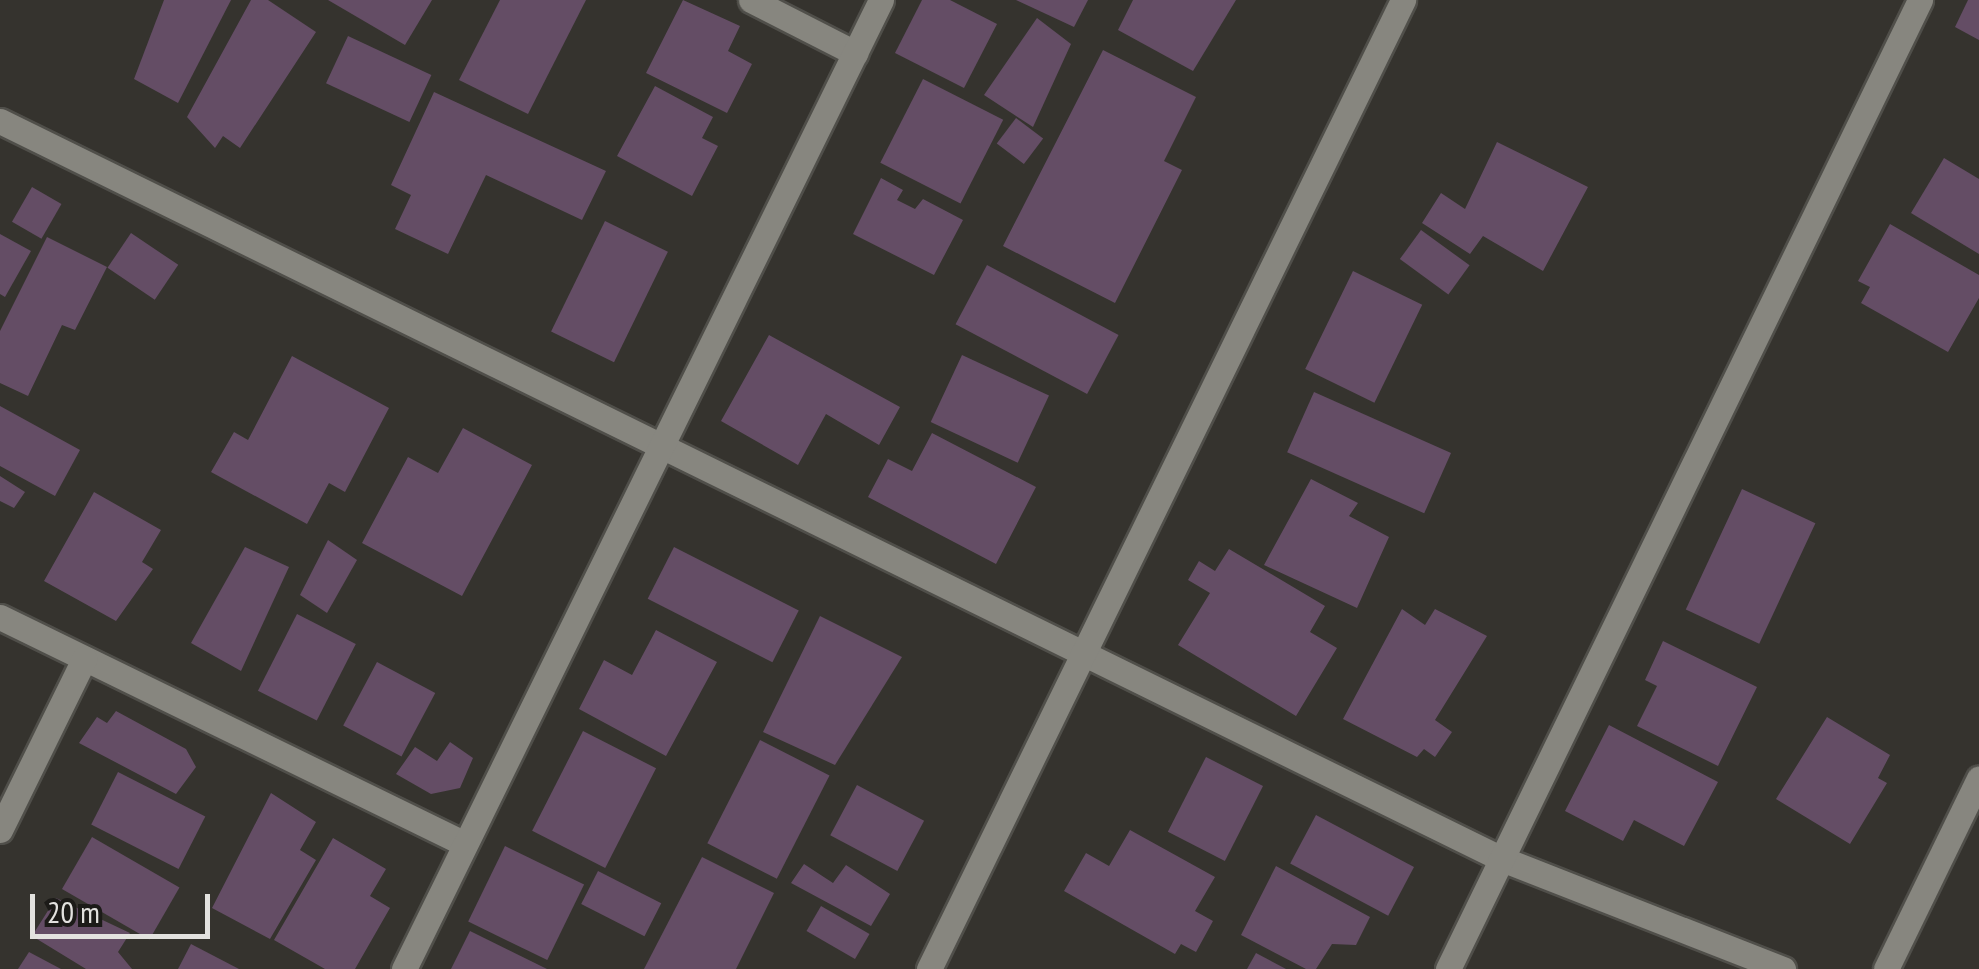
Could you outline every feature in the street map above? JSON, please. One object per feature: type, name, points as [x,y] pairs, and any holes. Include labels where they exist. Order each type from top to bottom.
[{"type":"street","points":[[750,0],[855,53]]},
{"type":"street","points":[[404,969],[664,448],[881,0]]},
{"type":"street","points":[[929,969],[1403,0]]},
{"type":"street","points":[[1448,969],[1920,0]]},
{"type":"street","points":[[0,121],[1502,859],[1783,969]]},
{"type":"street","points":[[0,617],[465,844]]},
{"type":"street","points":[[0,830],[84,659]]},
{"type":"street","points":[[1886,969],[1979,778]]},
{"type":"building","points":[[164,0],[231,0],[178,103],[134,79]]},
{"type":"building","points":[[251,0],[268,0],[316,32],[240,148],[223,136],[215,148],[187,117]]},
{"type":"building","points":[[328,0],[432,0],[405,45]]},
{"type":"building","points":[[500,0],[586,0],[528,114],[459,80]]},
{"type":"building","points":[[683,0],[740,26],[728,51],[752,64],[727,113],[646,73]]},
{"type":"building","points":[[922,0],[950,0],[997,24],[964,88],[895,53]]},
{"type":"building","points":[[1016,0],[1088,0],[1074,27]]},
{"type":"building","points":[[1133,0],[1236,0],[1193,71],[1118,30]]},
{"type":"building","points":[[1968,0],[1979,0],[1979,40],[1955,27]]},
{"type":"building","points":[[1037,18],[1071,44],[1033,127],[984,95]]},
{"type":"building","points":[[348,36],[431,75],[409,122],[326,83]]},
{"type":"building","points":[[1103,50],[1196,97],[1164,161],[1182,170],[1115,303],[1003,246]]},
{"type":"building","points":[[923,79],[1003,120],[961,204],[880,163]]},
{"type":"building","points":[[655,86],[713,117],[702,138],[718,146],[692,196],[617,156]]},
{"type":"building","points":[[434,92],[606,171],[582,220],[486,175],[448,254],[395,229],[411,195],[391,185]]},
{"type":"building","points":[[1016,118],[1043,138],[1024,164],[997,144]]},
{"type":"building","points":[[1497,142],[1588,187],[1543,271],[1483,236],[1470,254],[1422,223],[1441,193],[1465,209]]},
{"type":"building","points":[[1944,158],[1979,179],[1979,254],[1911,213]]},
{"type":"building","points":[[881,178],[903,190],[897,200],[915,209],[923,199],[963,220],[934,275],[853,234]]},
{"type":"building","points":[[32,187],[61,204],[41,239],[12,222]]},
{"type":"building","points":[[605,221],[668,252],[614,362],[551,332]]},
{"type":"building","points":[[1890,224],[1979,275],[1979,298],[1948,352],[1861,303],[1870,287],[1858,281]]},
{"type":"building","points":[[1421,230],[1470,265],[1448,294],[1400,259]]},
{"type":"building","points":[[131,233],[178,265],[155,300],[108,268]]},
{"type":"building","points":[[0,234],[31,251],[5,297],[0,294]]},
{"type":"building","points":[[47,237],[107,267],[75,330],[62,325],[28,396],[0,383],[0,331]]},
{"type":"building","points":[[987,265],[1119,335],[1087,394],[956,324]]},
{"type":"building","points":[[1353,271],[1422,305],[1374,403],[1305,369]]},
{"type":"building","points":[[769,335],[900,407],[879,445],[826,414],[798,465],[721,421]]},
{"type":"building","points":[[962,355],[1049,396],[1018,463],[931,422]]},
{"type":"building","points":[[292,356],[389,408],[345,492],[329,483],[307,524],[211,472],[234,432],[248,440]]},
{"type":"building","points":[[1314,392],[1451,453],[1424,513],[1287,452]]},
{"type":"building","points":[[0,406],[80,450],[55,496],[0,466]]},
{"type":"building","points":[[463,428],[532,465],[462,596],[362,543],[408,457],[438,473]]},
{"type":"building","points":[[932,433],[1036,487],[996,564],[868,497],[888,459],[912,471]]},
{"type":"building","points":[[0,476],[25,492],[14,508],[0,501]]},
{"type":"building","points":[[1311,479],[1358,503],[1349,516],[1389,537],[1357,608],[1264,565]]},
{"type":"building","points":[[1742,489],[1815,523],[1759,644],[1686,610]]},
{"type":"building","points":[[94,492],[161,530],[142,562],[153,569],[116,621],[44,581]]},
{"type":"building","points":[[328,540],[357,560],[327,613],[300,595]]},
{"type":"building","points":[[245,547],[289,567],[241,671],[191,643]]},
{"type":"building","points":[[674,547],[799,611],[772,662],[648,599]]},
{"type":"building","points":[[1229,549],[1325,606],[1310,632],[1337,648],[1296,716],[1178,645],[1210,593],[1188,580],[1199,561],[1215,571]]},
{"type":"building","points":[[1402,609],[1425,625],[1435,609],[1487,636],[1435,720],[1452,732],[1435,757],[1424,749],[1417,757],[1343,719]]},
{"type":"building","points":[[297,614],[356,644],[317,721],[258,691]]},
{"type":"building","points":[[820,616],[902,657],[835,765],[763,732]]},
{"type":"building","points":[[656,630],[717,662],[666,756],[579,709],[604,660],[632,675]]},
{"type":"building","points":[[1663,641],[1757,687],[1718,766],[1637,726],[1657,686],[1645,680]]},
{"type":"building","points":[[377,662],[435,693],[401,757],[343,726]]},
{"type":"building","points":[[116,711],[186,749],[196,767],[176,794],[79,743],[97,717],[107,723]]},
{"type":"building","points":[[1827,717],[1890,755],[1878,778],[1887,783],[1850,844],[1776,799]]},
{"type":"building","points":[[1609,725],[1718,782],[1684,846],[1634,820],[1623,841],[1565,811]]},
{"type":"building","points":[[583,731],[656,768],[605,868],[532,831]]},
{"type":"building","points":[[760,740],[829,775],[777,879],[707,843]]},
{"type":"building","points":[[450,742],[473,758],[460,788],[431,794],[396,774],[415,747],[437,761]]},
{"type":"building","points":[[1206,757],[1263,786],[1225,861],[1168,832]]},
{"type":"building","points":[[118,772],[205,816],[179,869],[91,825]]},
{"type":"building","points":[[857,785],[924,821],[897,871],[830,835]]},
{"type":"building","points":[[271,793],[316,822],[300,850],[316,860],[270,939],[212,908]]},
{"type":"building","points":[[1316,815],[1414,867],[1388,916],[1290,864]]},
{"type":"building","points":[[1130,830],[1215,877],[1195,911],[1213,921],[1196,952],[1181,944],[1175,954],[1064,891],[1086,853],[1109,866]]},
{"type":"building","points":[[92,837],[179,888],[149,939],[62,889]]},
{"type":"building","points":[[333,838],[386,869],[370,896],[390,908],[355,969],[325,969],[274,940]]},
{"type":"building","points":[[505,846],[584,885],[547,960],[468,921]]},
{"type":"building","points":[[702,857],[774,893],[736,969],[644,969]]},
{"type":"building","points":[[804,864],[833,883],[846,865],[890,894],[871,926],[791,883]]},
{"type":"building","points":[[1276,866],[1370,917],[1356,945],[1332,944],[1316,969],[1306,969],[1241,935]]},
{"type":"building","points":[[598,871],[661,903],[644,936],[581,904]]},
{"type":"building","points":[[56,898],[130,933],[118,952],[132,969],[86,969],[32,936]]},
{"type":"building","points":[[821,906],[869,934],[855,959],[806,931]]},
{"type":"building","points":[[470,931],[547,969],[451,969]]},
{"type":"building","points":[[191,944],[239,969],[178,969]]},
{"type":"building","points":[[29,952],[61,969],[18,969]]},
{"type":"building","points":[[1256,953],[1286,969],[1247,969]]}]
